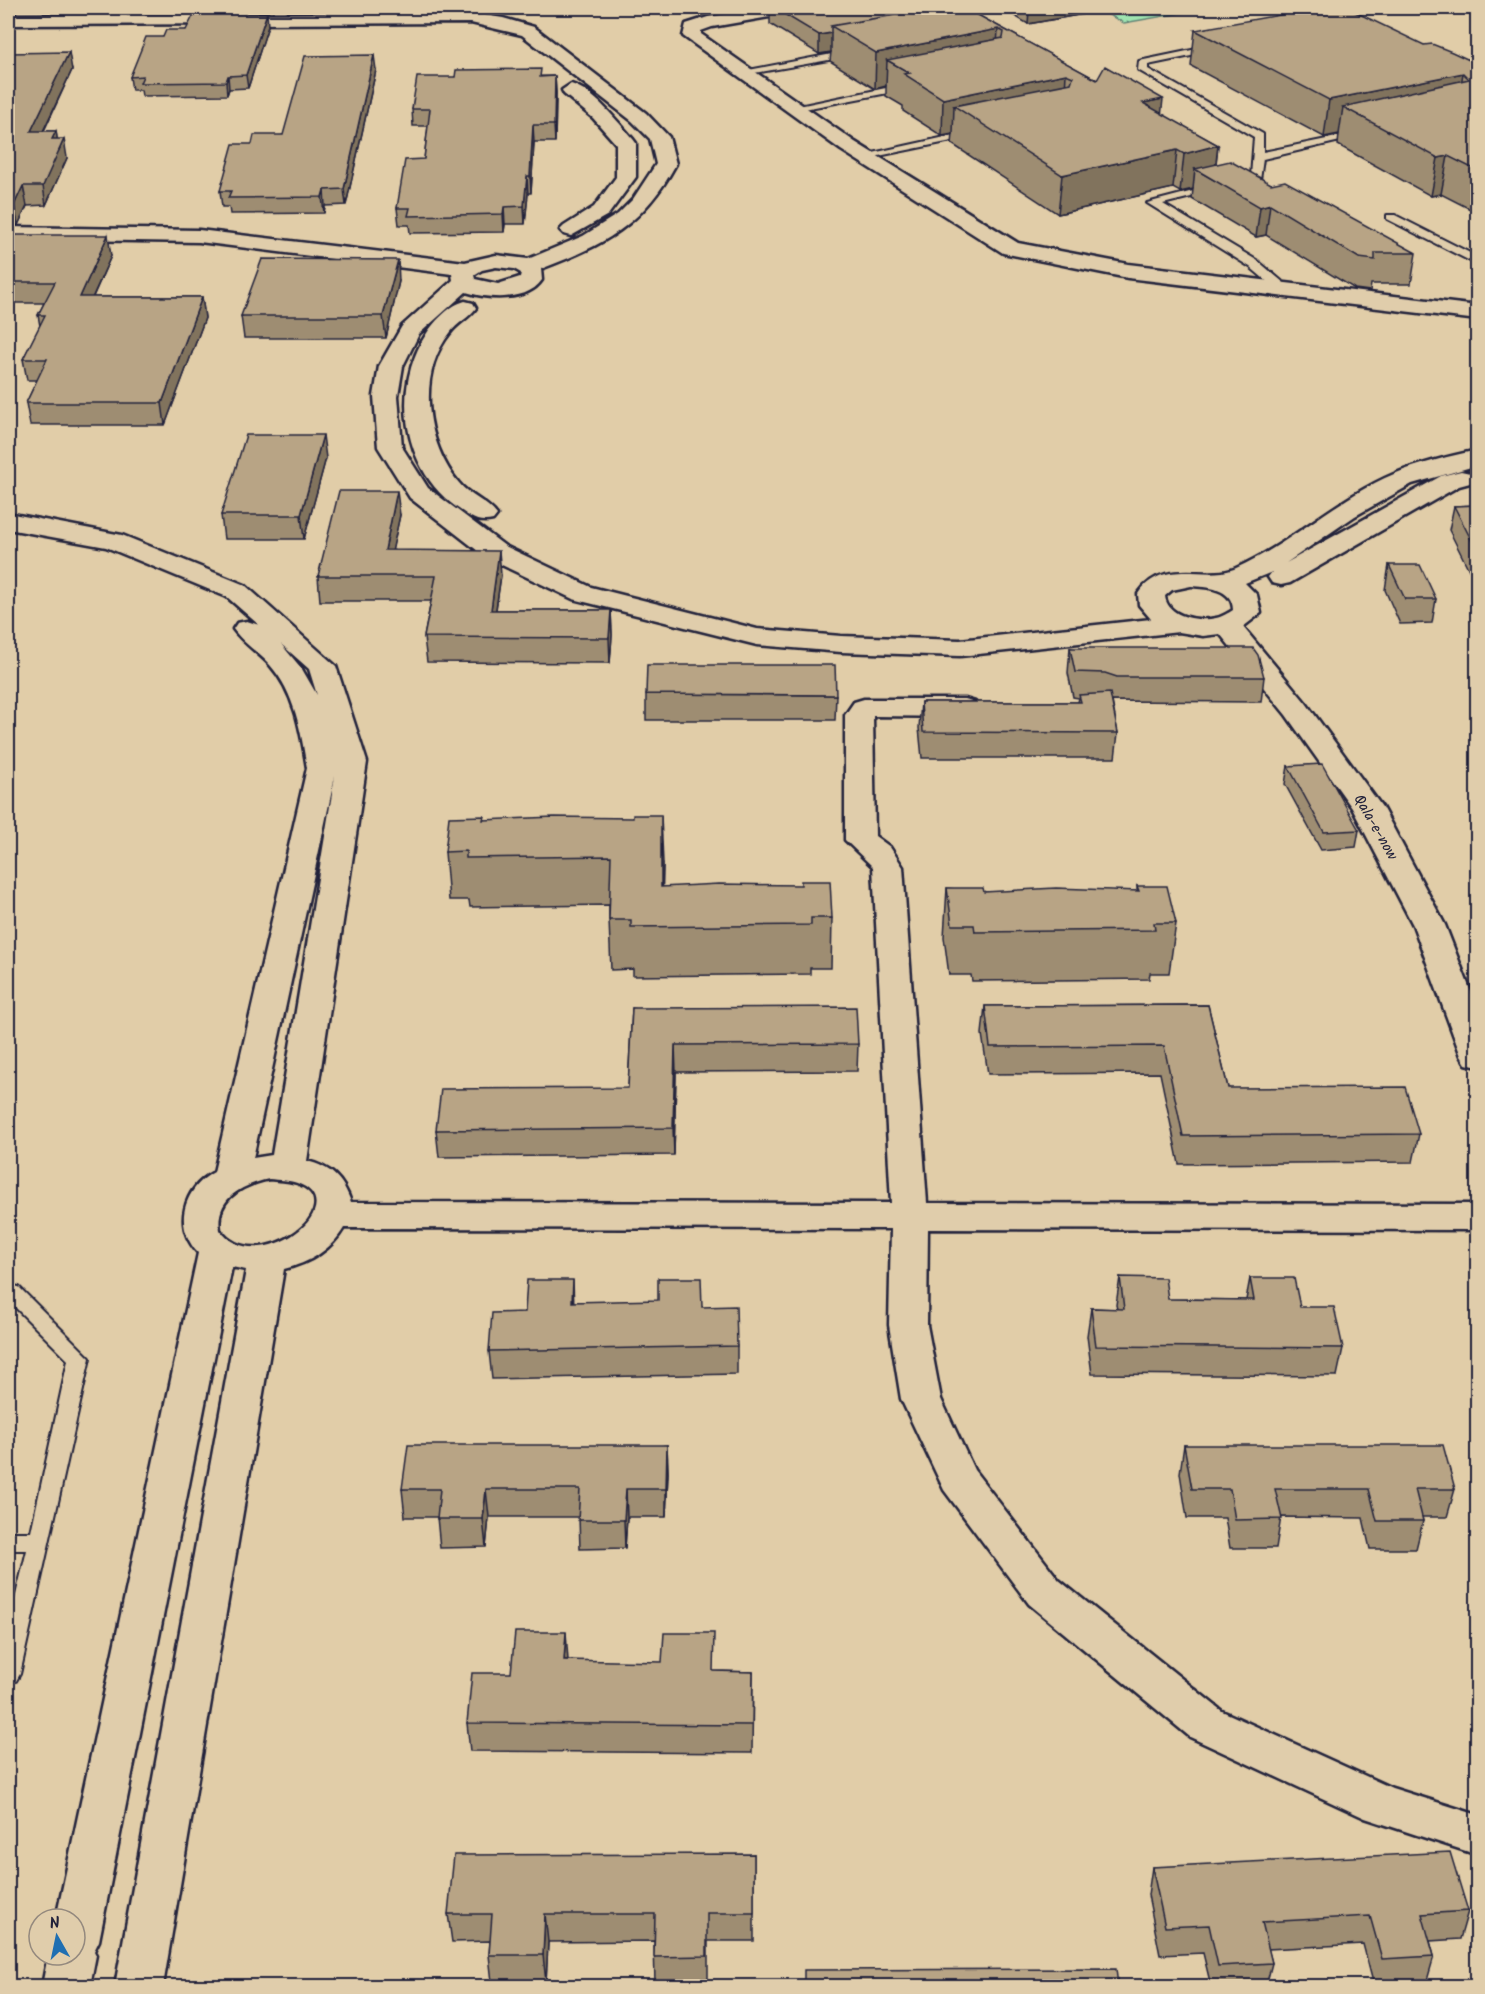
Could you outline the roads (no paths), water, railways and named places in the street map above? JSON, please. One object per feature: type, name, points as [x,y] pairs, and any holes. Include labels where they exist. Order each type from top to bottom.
[{"type":"street","points":[[793,8],[708,22],[692,28],[692,36],[864,156],[1011,248],[1128,271],[1478,313]]},
{"type":"street","points":[[8,20],[471,18],[503,22],[528,32],[639,117],[659,137],[666,164],[653,191],[627,218],[579,247],[518,264],[485,263],[472,280],[421,364],[415,394],[423,442],[448,488],[520,543],[603,580],[762,621],[845,631],[960,633],[1074,622],[1149,604]]},
{"type":"street","points":[[8,29],[470,28],[504,36],[521,50]]},
{"type":"street","points":[[518,264],[601,211],[626,177],[626,143],[600,114],[556,78]]},
{"type":"street","points":[[8,232],[199,236],[472,280],[507,290],[526,284],[533,275],[518,264]]},
{"type":"street","points":[[472,280],[410,332],[391,366],[386,396],[390,447],[419,493],[496,552],[582,593],[757,637],[842,644],[960,648],[1178,624],[1211,628],[1227,625],[1247,613],[1248,605],[1234,589],[1191,578],[1170,581],[1154,589],[1149,596],[1149,604],[1155,612],[1178,624]]},
{"type":"street","points":[[1234,589],[1346,511],[1403,479],[1478,457]]},
{"type":"street","points":[[1234,589],[1326,554],[1450,481],[1478,474]]},
{"type":"street","points":[[8,521],[113,540],[228,587],[236,591],[322,666],[352,762],[288,1167]]},
{"type":"street","points":[[8,537],[96,555],[173,583],[217,605],[257,637],[295,676],[313,719],[322,768],[231,1178]]},
{"type":"street","name":"Qala-e-now","points":[[1227,625],[1296,709],[1367,807],[1430,925],[1478,1056]]},
{"type":"street","points":[[994,708],[874,707],[864,708],[859,715],[858,827],[860,840],[879,854],[888,867],[910,1217],[908,1325],[921,1399],[958,1479],[1044,1592],[1206,1724],[1381,1804],[1478,1835]]},
{"type":"street","points":[[269,1167],[288,1167],[304,1171],[327,1185],[334,1199],[334,1215],[326,1230],[311,1244],[290,1254],[249,1259],[217,1249],[201,1229],[200,1215],[205,1201],[216,1188],[231,1178],[269,1167]]},
{"type":"street","points":[[334,1215],[1478,1217]]},
{"type":"street","points":[[82,1907],[217,1249]]},
{"type":"street","points":[[139,1986],[267,1258]]},
{"type":"street","points":[[66,1986],[70,1967]]},
{"type":"lane","points":[[1233,45],[1143,63],[1143,70],[1259,136],[1256,178],[1153,203],[1254,264],[1286,291]]},
{"type":"lane","points":[[743,72],[861,51]]},
{"type":"lane","points":[[794,108],[917,85]]},
{"type":"lane","points":[[864,156],[993,130]]},
{"type":"lane","points":[[1257,157],[1374,133]]},
{"type":"lane","points":[[1391,217],[1478,262]]},
{"type":"lane","points":[[8,1292],[12,1292],[79,1358],[40,1541],[8,1674]]},
{"type":"lane","points":[[8,1541],[40,1541]]}]
